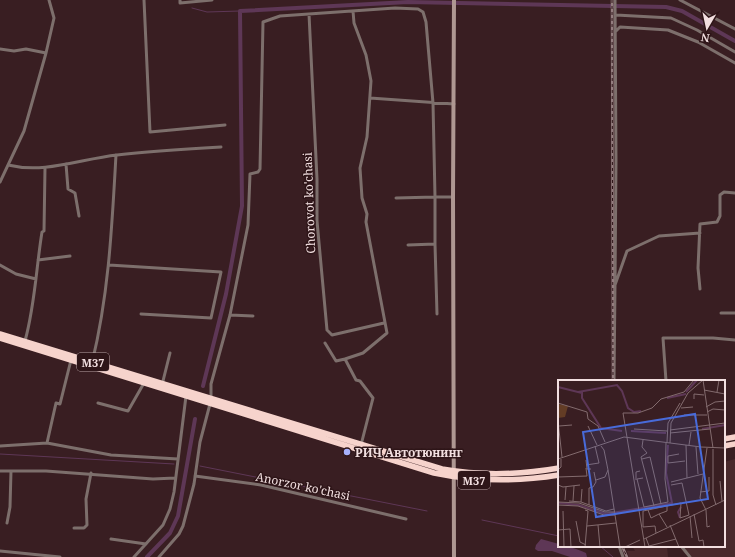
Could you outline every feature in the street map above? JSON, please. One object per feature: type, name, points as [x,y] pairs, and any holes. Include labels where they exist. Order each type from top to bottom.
[{"type":"highway","name":"M37","points":[[0,334],[25,341],[144,383],[186,394]]},
{"type":"highway","name":"M37","points":[[0,338],[71,360],[92,364],[162,385],[397,462],[455,474],[505,481],[558,475]]},
{"type":"highway","name":"M37","points":[[211,402],[361,445],[455,474],[509,474],[558,468]]},
{"type":"highway","points":[[725,439],[735,437]]},
{"type":"highway","points":[[725,446],[735,444]]},
{"type":"street","points":[[0,182],[24,131],[46,53],[54,18],[49,0]]},
{"type":"street","points":[[144,0],[150,132],[224,125]]},
{"type":"street","points":[[180,0],[180,3],[212,0]]},
{"type":"street","points":[[454,0],[454,557]]},
{"type":"street","points":[[614,380],[615,0]]},
{"type":"street","points":[[680,0],[735,29]]},
{"type":"street","points":[[159,557],[179,534],[183,526],[196,476],[200,442],[211,402],[212,384],[230,315],[248,225],[250,174],[258,172],[260,164],[263,22],[280,16],[395,8],[418,9],[422,12],[426,22],[433,103],[435,244],[438,314]]},
{"type":"street","points":[[325,343],[336,361],[363,353],[387,333],[366,222],[367,214],[361,186],[360,168],[367,137],[371,81],[368,65],[354,23],[353,11]]},
{"type":"street","name":"Chorovot ko'chasi","points":[[309,14],[317,179],[317,221],[327,330],[332,335],[384,323]]},
{"type":"street","points":[[616,15],[671,18],[697,30],[735,52]]},
{"type":"street","points":[[616,31],[620,27],[668,30],[698,42],[735,63]]},
{"type":"street","points":[[0,49],[14,51],[26,49],[46,53]]},
{"type":"street","points":[[370,98],[454,104]]},
{"type":"street","points":[[8,165],[20,168],[45,168],[116,155],[221,146]]},
{"type":"street","points":[[92,364],[100,330],[109,265],[116,155]]},
{"type":"street","points":[[66,164],[68,189],[75,193],[79,216]]},
{"type":"street","points":[[25,341],[32,316],[38,260],[45,225],[45,168]]},
{"type":"street","points":[[700,289],[698,268],[700,224],[717,222],[720,216],[720,195],[724,192],[735,193]]},
{"type":"street","points":[[396,198],[453,197]]},
{"type":"street","points":[[614,285],[626,251],[636,245],[659,236],[700,233]]},
{"type":"street","points":[[408,245],[435,244]]},
{"type":"street","points":[[38,260],[70,256]]},
{"type":"street","points":[[0,265],[16,274],[36,279]]},
{"type":"street","points":[[109,265],[220,272],[211,318],[141,314]]},
{"type":"street","points":[[721,313],[735,313]]},
{"type":"street","points":[[230,315],[253,316]]},
{"type":"street","points":[[666,380],[663,338],[713,338],[735,340]]},
{"type":"street","points":[[162,385],[170,353]]},
{"type":"street","points":[[345,359],[356,380],[360,381],[373,398],[361,445]]},
{"type":"street","points":[[47,443],[56,403],[60,404],[71,360]]},
{"type":"street","points":[[98,403],[128,411],[144,383]]},
{"type":"street","points":[[134,557],[163,525],[170,509],[186,394]]},
{"type":"street","points":[[0,446],[47,443],[111,455],[178,459]]},
{"type":"street","points":[[0,471],[91,473],[153,479],[175,478]]},
{"type":"street","points":[[8,523],[11,471]]},
{"type":"street","points":[[74,528],[84,528],[86,524],[86,499],[91,473]]},
{"type":"street","name":"Anorzor ko'chasi","points":[[196,476],[262,485],[406,519]]},
{"type":"street","points":[[111,539],[146,544]]},
{"type":"street","points":[[619,547],[623,557]]},
{"type":"street","points":[[682,547],[690,557]]},
{"type":"street","points":[[0,551],[60,557]]},
{"type":"street","points":[[6,551],[6,557]]},
{"type":"shaded area","points":[[735,459],[735,557],[692,557],[685,547],[725,547],[725,462]]},
{"type":"shaded area","points":[[541,539],[558,544],[558,547],[570,547],[579,550],[586,553],[587,557],[570,557],[552,551],[538,551],[535,549],[536,545]]},
{"type":"shaded area","points":[[633,547],[667,547],[668,557],[629,557],[627,551],[635,551]]},
{"type":"waterway","points":[[203,386],[226,294],[242,206],[240,11],[408,2],[666,7],[682,11],[735,41]]},
{"type":"waterway","points":[[192,8],[207,12],[240,11]]},
{"type":"waterway","points":[[147,557],[170,533],[178,516],[195,419]]},
{"type":"waterway","points":[[0,454],[174,464]]},
{"type":"waterway","points":[[200,466],[427,511]]},
{"type":"waterway","points":[[482,520],[558,536]]},
{"type":"waterway","points":[[601,547],[613,557]]},
{"type":"railway","points":[[612,0],[613,380]]},
{"type":"railway","points":[[622,547],[627,557]]},
{"type":"place","name":"РИЧ Автотюнинг","points":[[347,452]]}]
